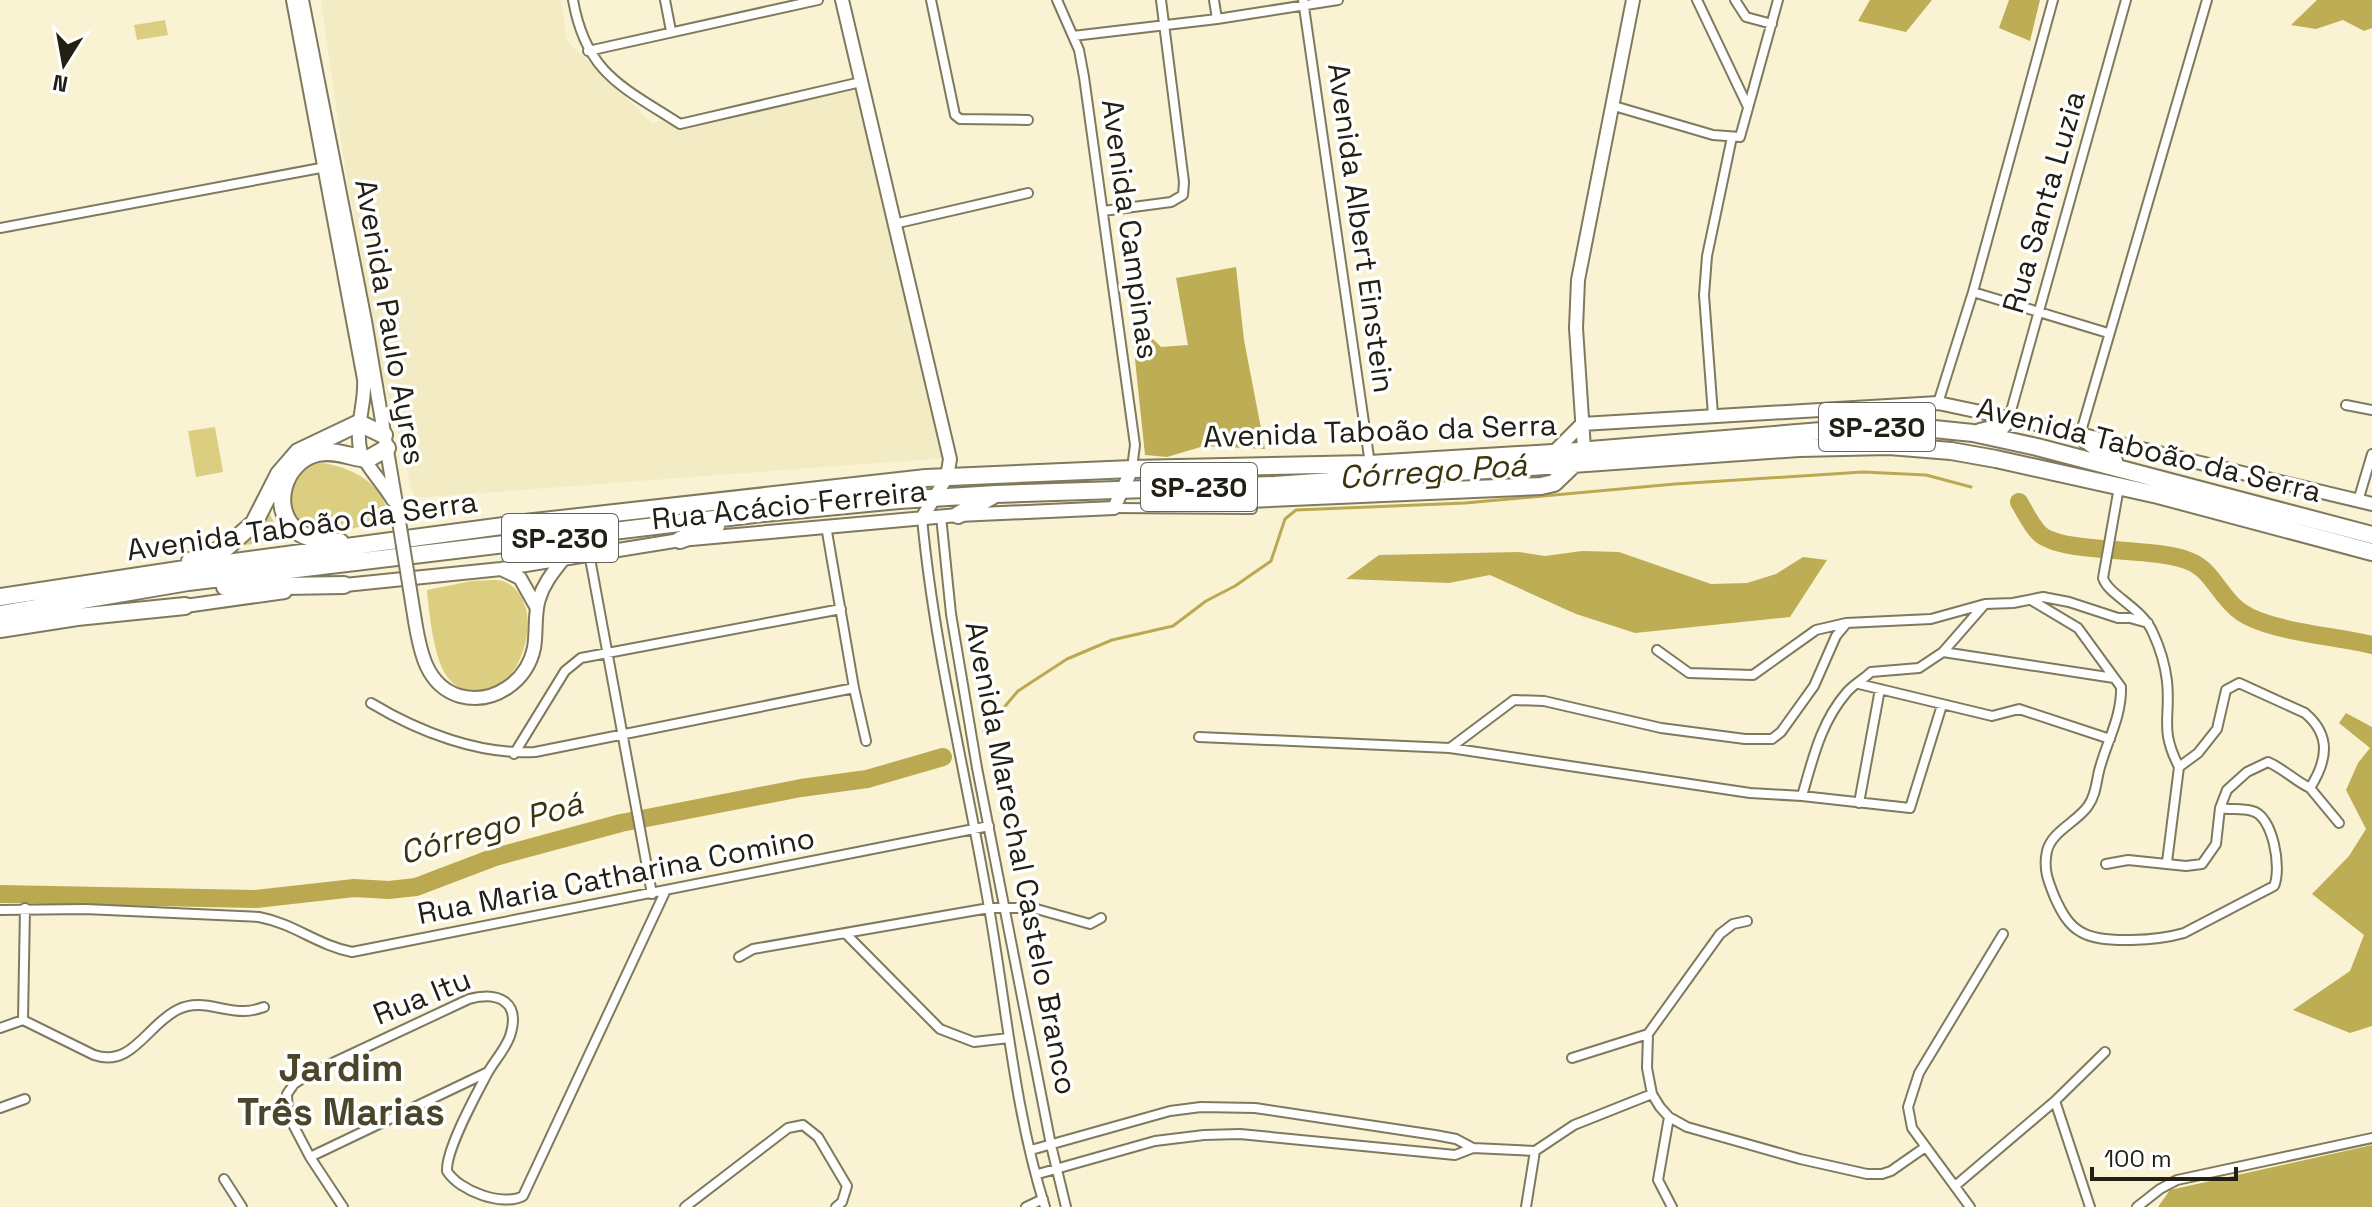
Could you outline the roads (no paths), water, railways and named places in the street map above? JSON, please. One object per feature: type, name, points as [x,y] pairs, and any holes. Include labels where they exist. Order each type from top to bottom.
[{"type":"highway","points":[[1973,433],[2001,427],[2009,418]]},
{"type":"highway","points":[[150,575],[227,547],[254,523],[288,461],[307,447],[359,423],[386,441],[375,457],[364,459],[328,452],[308,456],[291,471],[282,490],[282,501],[287,519],[302,534],[328,541],[366,544]]},
{"type":"highway","name":"Avenida Taboão da Serra","points":[[0,614],[188,582],[764,513],[996,494],[1304,483],[1575,464],[1895,425],[1973,433],[2125,468],[2372,535]]},
{"type":"highway","points":[[2080,435],[2125,468]]},
{"type":"highway","name":"Avenida Taboão da Serra","points":[[0,597],[366,544],[949,470],[965,476],[1370,464],[1584,449],[1717,446],[1889,446],[1951,451],[2051,469],[2372,552]]},
{"type":"highway","points":[[1575,464],[1584,449]]},
{"type":"highway","points":[[950,515],[996,494]]},
{"type":"highway","points":[[680,540],[721,524],[764,513]]},
{"type":"highway","points":[[188,582],[227,587],[344,585]]},
{"type":"highway","points":[[0,629],[117,612],[185,606]]},
{"type":"main road","name":"Avenida Paulo Ayres","points":[[293,0],[314,85]]},
{"type":"main road","name":"Avenida Paulo Ayres","points":[[302,0],[364,379],[359,441],[364,459],[384,483],[398,516]]},
{"type":"main road","points":[[842,0],[938,400],[949,470],[922,518]]},
{"type":"main road","points":[[1584,449],[1576,319],[1578,280],[1633,0]]},
{"type":"main road","name":"Avenida Paulo Ayres","points":[[329,166],[386,441],[398,516]]},
{"type":"main road","points":[[1553,453],[1582,424],[1938,403],[2372,504]]},
{"type":"main road","points":[[1713,415],[1717,446]]},
{"type":"main road","points":[[1114,508],[1132,469]]},
{"type":"main road","name":"Rua Acácio Ferreira","points":[[185,606],[501,569],[680,540],[950,515],[1114,508]]},
{"type":"main road","points":[[398,516],[423,658],[435,680],[457,695],[482,697],[506,689],[523,672],[533,651],[537,608],[548,579],[565,557]]},
{"type":"main road","points":[[527,587],[533,563]]},
{"type":"main road","points":[[501,569],[520,578],[537,608]]},
{"type":"street","points":[[573,0],[588,51],[621,86],[680,124],[861,82]]},
{"type":"street","points":[[665,0],[671,31]]},
{"type":"street","points":[[753,0],[756,13]]},
{"type":"street","points":[[588,51],[818,0]]},
{"type":"street","points":[[931,0],[952,110],[960,119],[1028,120]]},
{"type":"street","name":"Avenida Campinas","points":[[1057,0],[1082,61],[1135,445],[1132,469]]},
{"type":"street","points":[[1103,211],[1171,202],[1183,195],[1184,182],[1161,0]]},
{"type":"street","points":[[1214,0],[1217,19]]},
{"type":"street","points":[[1073,36],[1217,19],[1304,2],[1338,0]]},
{"type":"street","points":[[1697,0],[1748,107]]},
{"type":"street","points":[[1735,0],[1746,17],[1772,24]]},
{"type":"street","points":[[1614,106],[1713,135],[1740,137],[1778,0]]},
{"type":"street","points":[[1938,403],[1973,292],[2053,0]]},
{"type":"street","name":"Rua Santa Luzia","points":[[2009,418],[2126,0]]},
{"type":"street","points":[[2080,435],[2207,0]]},
{"type":"street","name":"Avenida Albert Einstein","points":[[1304,2],[1370,464]]},
{"type":"street","points":[[1713,415],[1704,295],[1707,256],[1732,137]]},
{"type":"street","points":[[0,228],[329,166]]},
{"type":"street","points":[[894,224],[1028,193]]},
{"type":"street","points":[[1973,292],[2108,333]]},
{"type":"street","points":[[2346,405],[2372,410]]},
{"type":"street","points":[[2358,501],[2372,454]]},
{"type":"street","points":[[2119,486],[2106,554],[2104,584],[2130,603],[2149,623],[2165,671],[2165,726],[2169,749],[2179,767],[2167,862]]},
{"type":"street","name":"Rua Acácio Ferreira","points":[[1114,508],[1252,509]]},
{"type":"street","name":"Avenida Marechal Castelo Branco","points":[[950,515],[951,614],[977,768],[1066,1207]]},
{"type":"street","name":"Avenida Marechal Castelo Branco","points":[[922,518],[933,617],[964,769],[1009,1038],[1044,1203]]},
{"type":"street","points":[[826,526],[866,741]]},
{"type":"street","points":[[589,553],[652,894]]},
{"type":"street","points":[[1657,650],[1689,673],[1753,675],[1816,630],[1846,623],[1931,619],[1985,604],[2051,598],[2118,618],[2149,623]]},
{"type":"street","points":[[2031,600],[2078,628],[2121,687],[2121,702],[2091,802],[2053,840],[2047,851],[2045,876],[2069,922],[2083,934],[2144,939],[2170,937],[2196,927],[2274,886],[2279,871],[2277,852],[2264,821],[2256,812],[2220,808]]},
{"type":"street","points":[[1802,796],[1826,721],[1850,688],[1871,672],[1919,668],[1943,652],[1985,604]]},
{"type":"street","points":[[514,754],[565,671],[581,658],[841,609]]},
{"type":"street","points":[[933,617],[951,614]]},
{"type":"street","points":[[1450,748],[1514,700],[1544,701],[1661,728],[1745,739],[1772,739],[1781,732],[1814,686],[1836,636],[1846,623]]},
{"type":"street","points":[[1943,652],[2115,678]]},
{"type":"street","points":[[2179,767],[2198,753],[2217,729],[2226,690],[2239,683],[2305,713],[2318,726],[2323,746],[2323,767],[2310,788]]},
{"type":"street","points":[[1859,684],[1992,716],[2019,709],[2110,739]]},
{"type":"street","points":[[371,703],[419,729],[514,754],[854,688]]},
{"type":"street","points":[[1859,803],[1880,689]]},
{"type":"street","points":[[950,695],[964,691]]},
{"type":"street","points":[[1199,737],[1450,748],[1750,793],[1910,808],[1942,705]]},
{"type":"street","points":[[2106,864],[2128,860],[2186,866],[2202,864],[2216,844],[2220,808],[2227,790],[2261,763],[2268,762],[2283,769],[2294,781],[2310,788],[2339,823]]},
{"type":"street","points":[[964,769],[977,768]]},
{"type":"street","name":"Rua Maria Catharina Comino","points":[[0,910],[196,912],[259,917],[283,922],[331,948],[352,952],[989,826]]},
{"type":"street","points":[[488,1072],[450,1151],[447,1171],[452,1179],[476,1196],[511,1205],[523,1196],[665,892]]},
{"type":"street","points":[[23,1020],[25,908]]},
{"type":"street","points":[[739,957],[753,949],[989,908],[1048,910],[1080,923],[1095,923],[1101,918]]},
{"type":"street","points":[[1747,921],[1733,924],[1720,934],[1648,1034],[1647,1068],[1652,1094],[1669,1117],[1687,1127],[1749,1146],[1867,1174],[1891,1171],[1924,1148]]},
{"type":"street","points":[[1970,1207],[1924,1148],[1909,1120],[1908,1107],[1913,1087],[2003,934]]},
{"type":"street","points":[[847,935],[940,1029],[974,1042],[1009,1038]]},
{"type":"street","name":"Rua Itu","points":[[343,1207],[310,1157],[288,1115],[287,1094],[302,1079],[469,999],[486,994],[496,995],[511,1009],[513,1019],[505,1047],[488,1072]]},
{"type":"street","points":[[0,1028],[23,1020],[94,1055],[116,1059],[129,1052],[161,1021],[187,1006],[201,1004],[245,1011],[264,1007]]},
{"type":"street","points":[[1572,1058],[1648,1034]]},
{"type":"street","points":[[1955,1186],[2055,1101],[2105,1052]]},
{"type":"street","points":[[310,1157],[488,1072]]},
{"type":"street","points":[[1038,1174],[1155,1141],[1204,1135],[1240,1134],[1455,1155],[1473,1148],[1535,1151],[1574,1125],[1652,1094]]},
{"type":"street","points":[[0,1108],[25,1099]]},
{"type":"street","points":[[2055,1101],[2090,1207]]},
{"type":"street","points":[[1031,1150],[1170,1111],[1225,1107],[1255,1108],[1435,1135],[1456,1139],[1473,1148]]},
{"type":"street","points":[[1669,1117],[1658,1180],[1672,1207]]},
{"type":"street","points":[[685,1207],[788,1128],[803,1125],[818,1137],[844,1179],[847,1194],[836,1207]]},
{"type":"street","points":[[2137,1207],[2177,1180],[2372,1138]]},
{"type":"street","points":[[1526,1207],[1535,1151]]},
{"type":"street","points":[[224,1179],[242,1207]]},
{"type":"street","points":[[1026,1207],[1044,1203]]},
{"type":"waterway","name":"Córrego Poá","points":[[984,731],[1018,691],[1067,659],[1112,640],[1173,626],[1206,601],[1235,586],[1271,561],[1285,519],[1296,510],[1465,503],[1675,484],[1863,472],[1926,475],[1971,487]]},
{"type":"waterway","name":"Córrego Poá","points":[[2019,502],[2036,530],[2050,540],[2087,548],[2173,556],[2189,561],[2204,571],[2234,606],[2253,619],[2286,629],[2372,645]]},
{"type":"waterway","name":"Córrego Poá","points":[[0,894],[256,899],[354,888],[389,890],[416,887],[495,857],[621,823],[801,788],[867,779],[943,757]]},
{"type":"district","name":"Jardim Três Marias","points":[[341,1090]]}]
